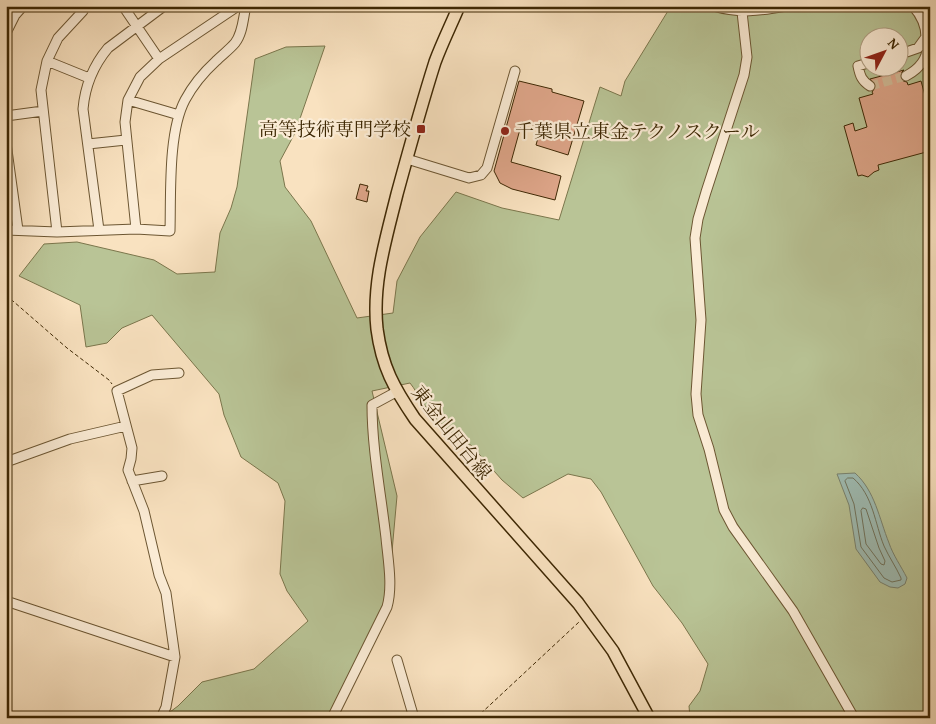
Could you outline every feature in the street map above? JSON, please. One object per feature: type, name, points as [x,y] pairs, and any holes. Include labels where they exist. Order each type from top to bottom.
[{"type":"main road","name":"東金山田台線","points":[[460,6],[436,61],[406,159],[383,249],[376,289],[378,329],[384,363],[396,392],[415,420],[587,615],[613,651],[649,718]]},
{"type":"street","points":[[6,33],[15,15],[23,6]]},
{"type":"street","points":[[56,232],[41,90],[47,61],[58,38],[83,11],[78,6]]},
{"type":"street","points":[[123,6],[159,59]]},
{"type":"street","points":[[100,230],[83,110],[84,94],[89,78],[108,48],[164,6]]},
{"type":"street","points":[[136,229],[126,140],[125,122],[128,100],[140,78],[159,59],[238,6]]},
{"type":"street","points":[[6,230],[56,232],[136,229],[170,231],[174,138],[184,101],[207,70],[235,43],[240,34],[246,6]]},
{"type":"street","points":[[713,6],[742,12],[786,6]]},
{"type":"street","points":[[913,6],[920,14],[926,30],[930,67]]},
{"type":"street","points":[[926,6],[930,8]]},
{"type":"street","points":[[742,12],[747,57],[744,75],[698,218],[695,238],[701,320],[696,394],[698,415],[709,449],[718,491],[727,516],[794,611],[854,718]]},
{"type":"street","points":[[908,52],[918,48],[926,37]]},
{"type":"street","points":[[908,54],[928,56]]},
{"type":"street","points":[[908,75],[928,56]]},
{"type":"street","points":[[47,61],[89,78]]},
{"type":"street","points":[[406,159],[469,178],[481,175],[488,168],[515,71]]},
{"type":"street","points":[[862,78],[864,83],[870,86]]},
{"type":"street","points":[[128,100],[180,116]]},
{"type":"street","points":[[6,116],[43,110]]},
{"type":"street","points":[[88,144],[126,140]]},
{"type":"street","points":[[6,142],[18,230]]},
{"type":"street","points":[[161,718],[166,707],[175,657],[166,593],[159,575],[144,511],[128,470],[132,448],[117,391],[152,375],[179,373]]},
{"type":"street","points":[[332,718],[387,607],[390,597],[388,555],[372,429],[372,405],[396,392]]},
{"type":"street","points":[[6,462],[70,439],[126,426]]},
{"type":"street","points":[[132,480],[162,476]]},
{"type":"street","points":[[6,601],[175,657]]},
{"type":"street","points":[[397,660],[414,718]]},
{"type":"path","points":[[6,295],[67,348],[109,380],[117,391]]},
{"type":"path","points":[[476,718],[587,615]]},
{"type":"green space","points":[[671,6],[930,6],[930,718],[734,718],[731,712],[714,718],[690,718],[689,706],[700,691],[708,664],[682,623],[653,586],[601,492],[591,479],[568,474],[523,498],[502,480],[471,445],[460,440],[438,421],[410,383],[372,391],[397,496],[387,607],[329,718],[162,718],[178,706],[202,682],[254,669],[308,621],[287,591],[280,574],[285,501],[278,483],[241,457],[224,415],[219,394],[152,315],[122,328],[107,343],[86,347],[80,305],[19,276],[44,244],[77,242],[154,260],[177,274],[215,272],[220,233],[231,208],[237,187],[255,59],[286,47],[325,46],[295,133],[280,161],[285,187],[311,221],[357,318],[393,313],[397,281],[420,237],[456,192],[502,208],[559,220],[600,87],[621,96],[625,81]]},
{"type":"water","points":[[855,473],[872,496],[891,547],[907,578],[905,584],[898,588],[890,587],[880,582],[856,549],[849,505],[837,474]]},
{"type":"building","points":[[901,78],[908,85],[921,81],[930,114],[930,151],[878,165],[879,170],[868,177],[858,176],[844,126],[853,123],[855,131],[867,127],[859,98],[873,94],[872,92],[876,86],[870,79]]},
{"type":"building","points":[[519,81],[552,89],[552,92],[584,101],[568,155],[536,145],[541,127],[522,122],[511,162],[561,176],[555,200],[512,189],[500,183],[494,171]]},
{"type":"building","points":[[360,184],[368,186],[366,191],[369,191],[367,202],[356,199]]},
{"type":"tunnel","points":[[870,86],[899,78]]},
{"type":"place","name":"高等技術専門学校","points":[[421,129]]},
{"type":"place","name":"千葉県立東金テクノスクール","points":[[505,131]]}]
